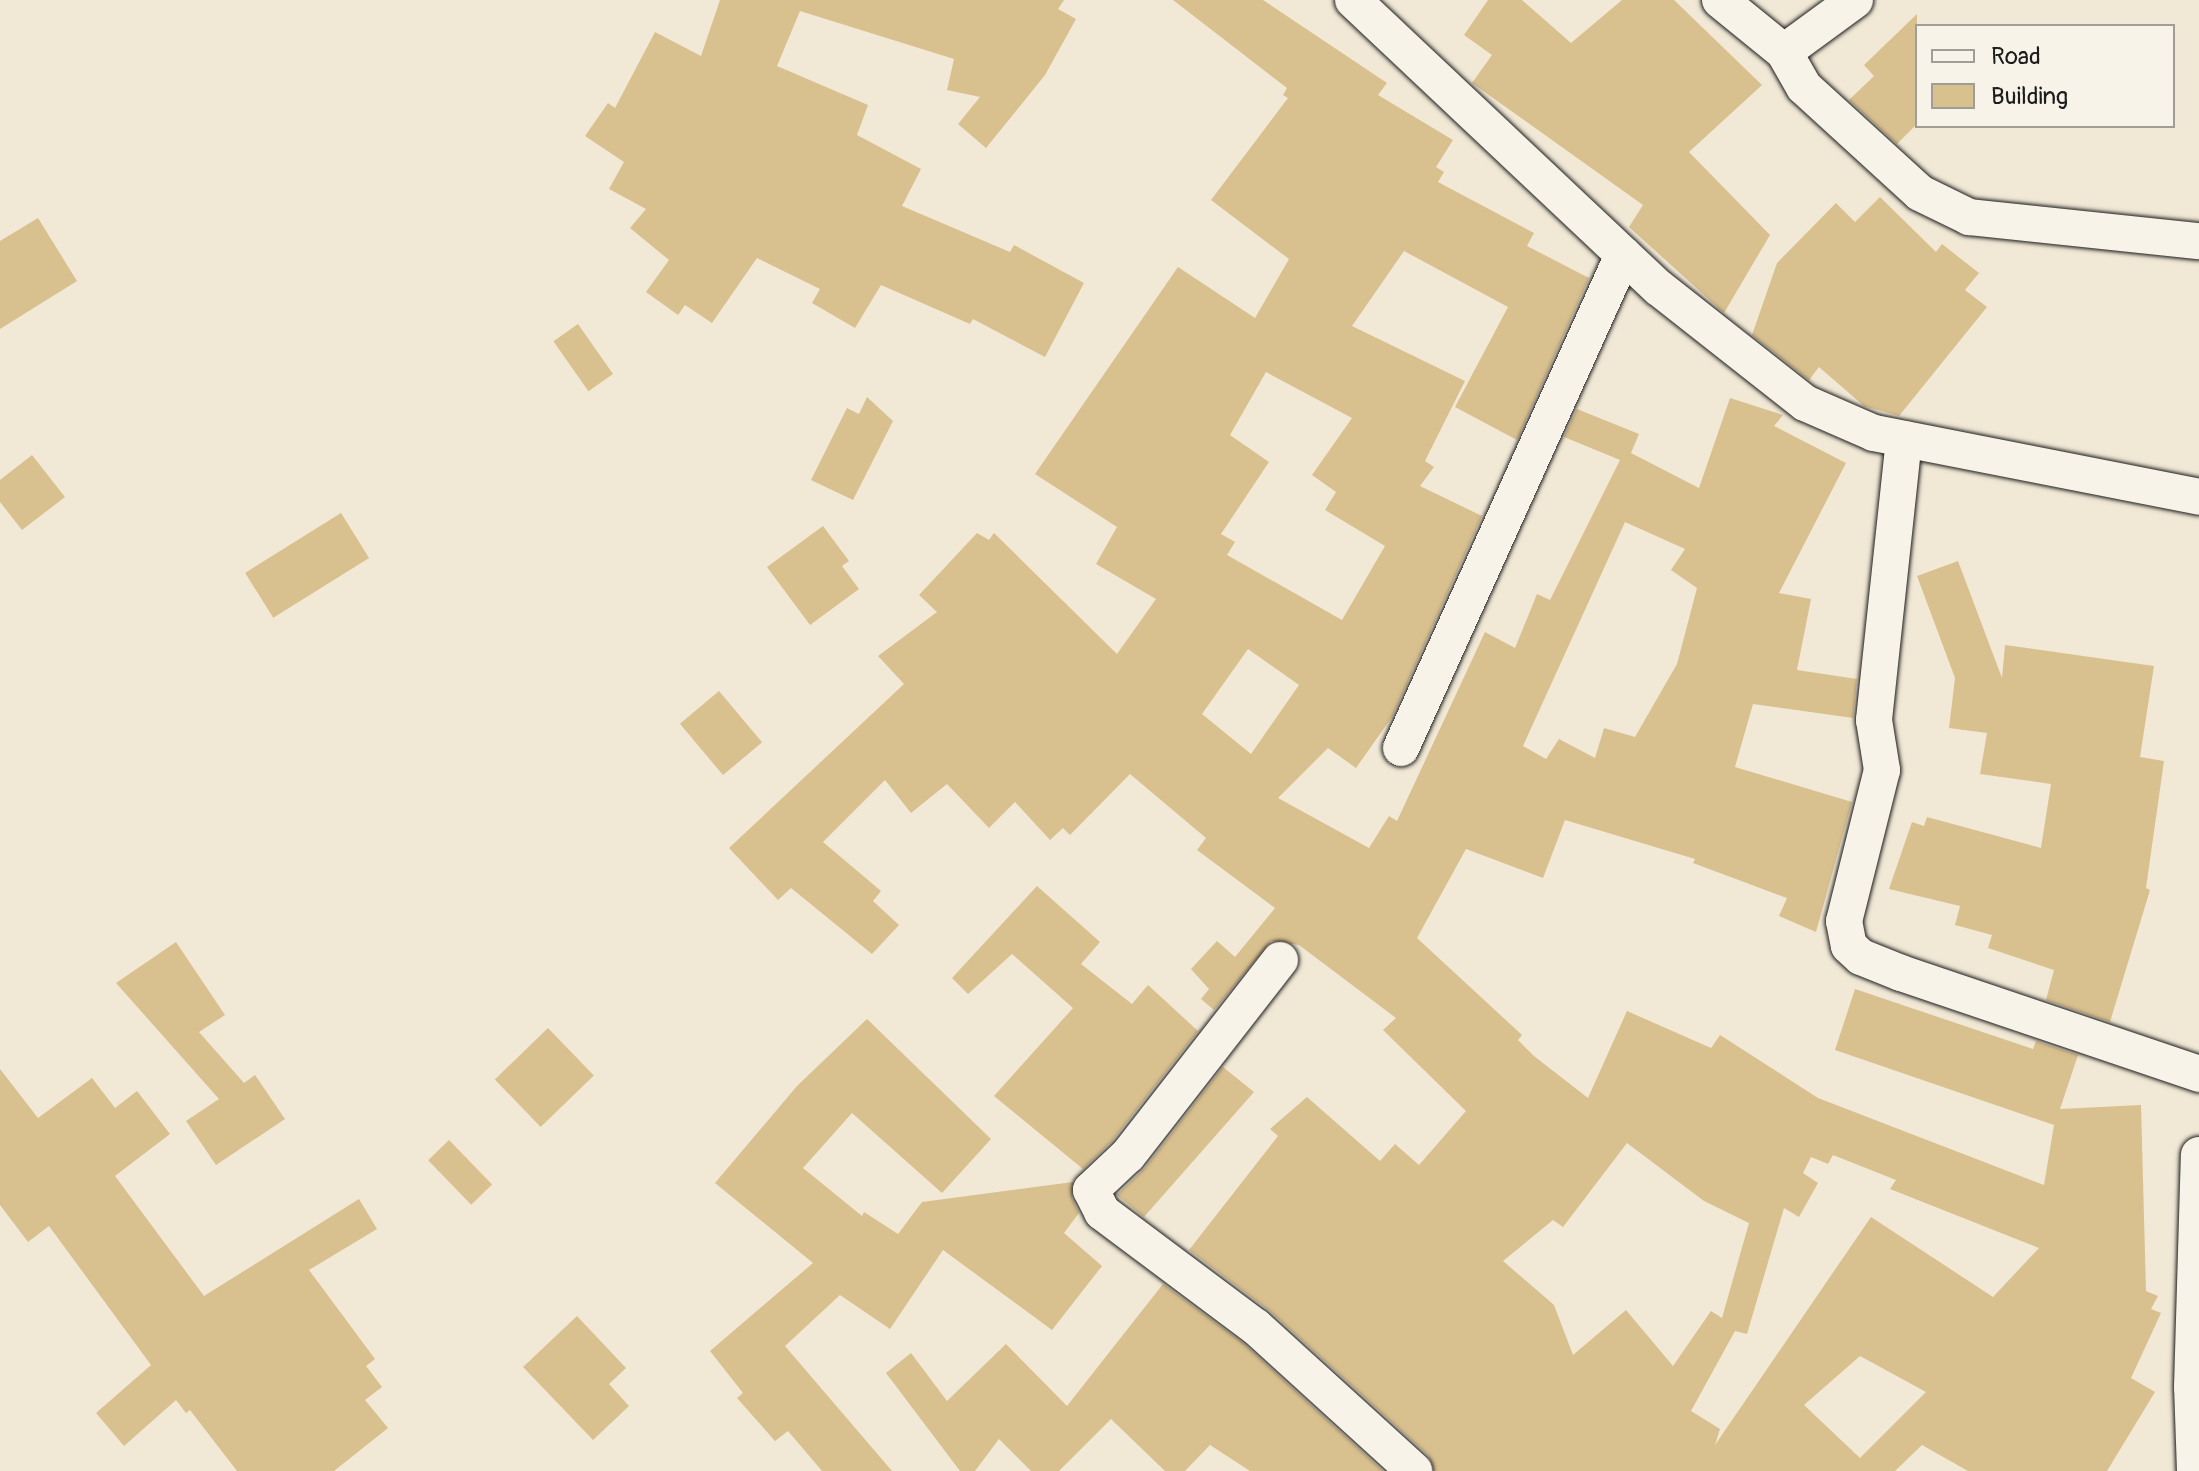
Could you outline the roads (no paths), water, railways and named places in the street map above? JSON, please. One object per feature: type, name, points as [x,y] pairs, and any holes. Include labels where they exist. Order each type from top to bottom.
[{"type":"street","points":[[1353,0],[1623,255],[1805,403],[1874,433],[2199,497]]},
{"type":"street","points":[[1720,0],[1784,52],[1804,87],[1920,193],[1969,217],[2199,241]]},
{"type":"street","points":[[1784,52],[1855,0]]},
{"type":"street","points":[[1401,748],[1623,255]]},
{"type":"street","points":[[1904,439],[1874,720],[1882,770],[1844,921],[1849,946],[1861,957],[1901,973],[2199,1074]]},
{"type":"street","points":[[1280,960],[1128,1155],[1091,1190],[1102,1212],[1256,1327],[1414,1471]]},
{"type":"street","points":[[2195,1471],[2192,1387],[2199,1155]]}]
